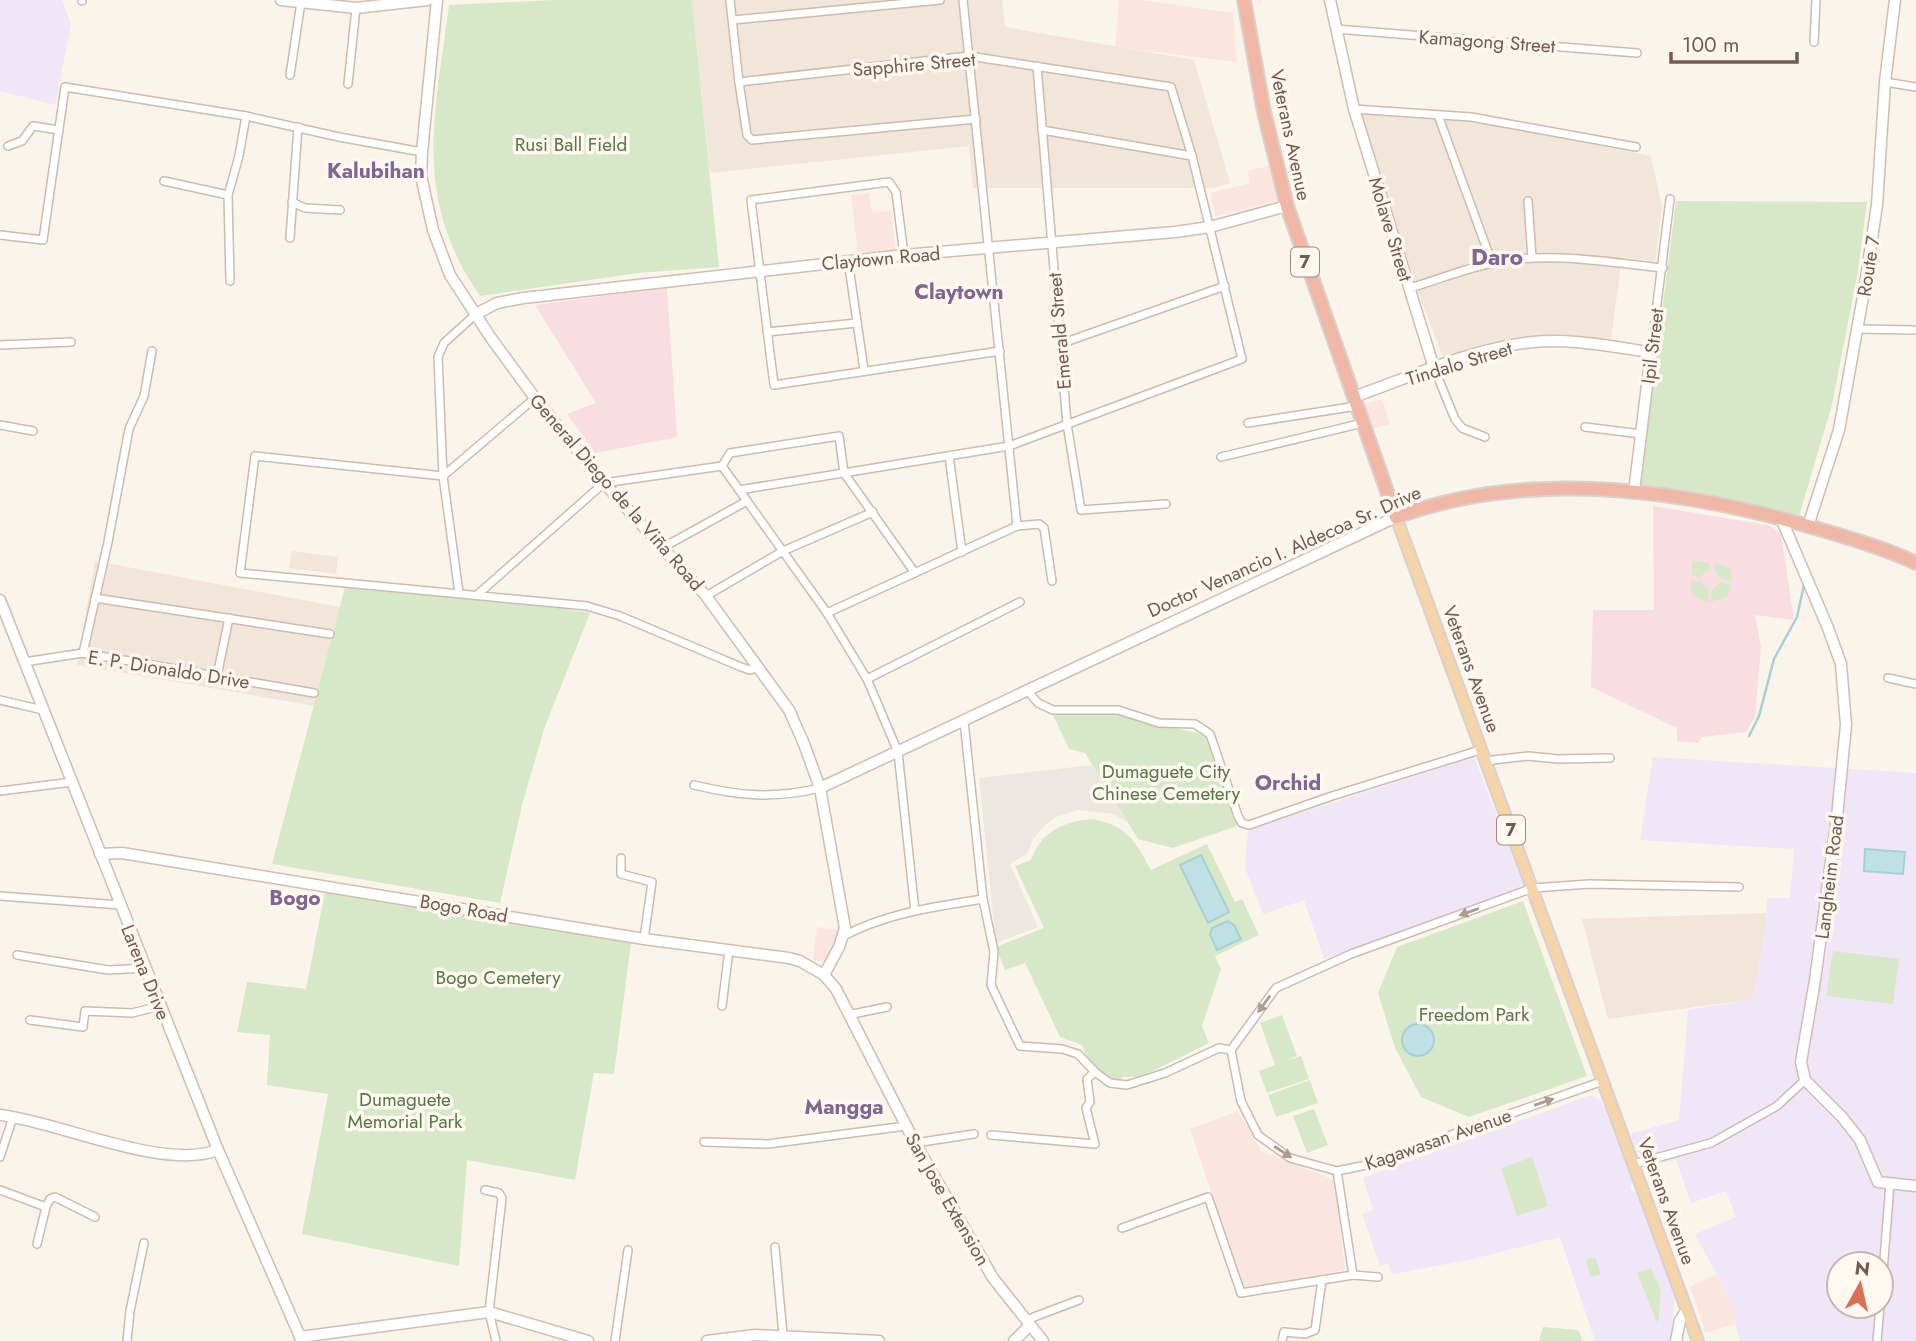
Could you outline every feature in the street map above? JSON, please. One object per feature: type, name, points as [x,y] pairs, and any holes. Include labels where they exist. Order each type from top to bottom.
[{"type":"highway","name":"Veterans Avenue","points":[[1244,0],[1264,112],[1287,206],[1396,517]]},
{"type":"highway","name":"Doctor Venancio I. Aldecoa Sr. Drive","points":[[1396,517],[1441,502],[1491,494],[1570,489],[1634,492],[1702,501],[1781,519],[1882,549],[1916,563]]},
{"type":"main road","name":"Veterans Avenue","points":[[1396,517],[1698,1341]]},
{"type":"street","points":[[281,0],[356,8],[422,1]]},
{"type":"street","name":"General Diego de la Viña Road","points":[[437,0],[422,152],[423,186],[433,230],[450,275],[535,398],[604,483],[706,596],[789,710],[820,788],[845,928],[834,959],[824,975]]},
{"type":"street","points":[[730,0],[747,135],[752,139],[976,120]]},
{"type":"street","points":[[733,20],[940,0]]},
{"type":"street","points":[[963,0],[1017,526]]},
{"type":"street","name":"Molave Street","points":[[1330,0],[1354,108],[1434,369],[1455,419],[1462,428],[1485,437]]},
{"type":"street","points":[[1814,42],[1816,0]]},
{"type":"street","name":"Route 7","points":[[1808,526],[1839,430],[1858,329],[1877,205],[1885,82],[1895,0]]},
{"type":"street","points":[[290,75],[306,2]]},
{"type":"street","points":[[348,84],[356,8]]},
{"type":"street","name":"Kamagong Street","points":[[1336,29],[1637,52]]},
{"type":"street","name":"Sapphire Street","points":[[739,82],[969,56],[1171,87],[1192,156]]},
{"type":"street","name":"Emerald Street","points":[[1037,66],[1067,424],[1081,510],[1166,504]]},
{"type":"street","points":[[1885,82],[1916,87]]},
{"type":"street","points":[[0,235],[43,240],[65,87],[246,116],[422,152]]},
{"type":"street","points":[[1354,108],[1471,117],[1636,147]]},
{"type":"street","points":[[1438,115],[1492,262]]},
{"type":"street","points":[[230,281],[228,195],[246,116]]},
{"type":"street","points":[[8,146],[22,142],[33,126],[59,130]]},
{"type":"street","points":[[290,238],[298,127]]},
{"type":"street","points":[[739,490],[1009,446],[1242,359],[1192,156],[1042,130]]},
{"type":"street","points":[[164,181],[228,195]]},
{"type":"street","points":[[904,255],[894,185],[885,182],[751,200],[774,385],[1000,351]]},
{"type":"street","name":"Ipil Street","points":[[1634,492],[1670,199]]},
{"type":"street","points":[[1528,201],[1532,258]]},
{"type":"street","points":[[292,202],[305,208],[340,210]]},
{"type":"street","name":"Claytown Road","points":[[476,313],[497,303],[523,298],[759,269],[1051,244],[1210,227],[1287,206]]},
{"type":"street","points":[[1410,288],[1492,262],[1532,258],[1583,259],[1662,268]]},
{"type":"street","points":[[848,260],[864,370]]},
{"type":"street","points":[[1060,344],[1225,286]]},
{"type":"street","points":[[459,593],[443,476],[438,357],[444,343],[476,313]]},
{"type":"street","points":[[767,332],[857,323]]},
{"type":"street","points":[[1858,329],[1914,330]]},
{"type":"street","points":[[0,345],[71,342]]},
{"type":"street","name":"Tindalo Street","points":[[1355,402],[1434,369],[1499,347],[1535,342],[1574,342],[1651,352]]},
{"type":"street","points":[[83,653],[108,542],[129,429],[144,396],[152,351]]},
{"type":"street","points":[[535,398],[443,476],[255,456],[240,573],[587,606],[741,667],[750,670],[759,667]]},
{"type":"street","points":[[1248,423],[1355,402]]},
{"type":"street","points":[[1221,457],[1363,424]]},
{"type":"street","points":[[0,425],[33,431]]},
{"type":"street","points":[[1585,427],[1641,434]]},
{"type":"street","points":[[722,466],[730,453],[839,436],[844,473],[915,573]]},
{"type":"street","points":[[949,456],[962,552]]},
{"type":"street","points":[[477,595],[604,483],[722,466]]},
{"type":"street","points":[[722,466],[827,613],[867,679],[898,752],[915,911]]},
{"type":"street","points":[[662,548],[747,501]]},
{"type":"street","points":[[706,596],[783,551],[873,512]]},
{"type":"street","name":"Doctor Venancio I. Aldecoa Sr. Drive","points":[[694,785],[722,792],[764,796],[783,796],[820,788],[1396,517]]},
{"type":"street","name":"Langheim Road","points":[[1781,519],[1841,664],[1846,725],[1837,817],[1801,1062],[1805,1080]]},
{"type":"street","points":[[827,613],[1017,526],[1039,524],[1044,528],[1052,581]]},
{"type":"street","points":[[95,598],[330,634]]},
{"type":"street","name":"Larena Drive","points":[[0,600],[218,1150],[301,1339]]},
{"type":"street","points":[[867,679],[1020,602]]},
{"type":"street","points":[[217,676],[229,618]]},
{"type":"street","name":"E. P. Dionaldo Drive","points":[[24,662],[83,653],[314,693]]},
{"type":"street","points":[[1888,678],[1916,684]]},
{"type":"street","points":[[1027,690],[1038,703],[1053,710],[1118,710],[1159,723],[1195,724],[1210,734],[1240,820],[1249,825],[1332,796],[1482,756],[1610,758]]},
{"type":"street","points":[[0,700],[43,710]]},
{"type":"street","points":[[964,721],[984,900],[994,952],[991,985],[1020,1046],[1062,1049],[1078,1054],[1110,1083],[1127,1086],[1165,1073],[1219,1048],[1231,1050],[1276,988],[1351,954],[1533,888],[1589,884],[1739,887]]},
{"type":"street","points":[[0,791],[72,782]]},
{"type":"street","name":"Bogo Road","points":[[100,854],[122,853],[644,939],[800,961],[824,975]]},
{"type":"street","points":[[621,858],[621,874],[652,883],[644,939]]},
{"type":"street","points":[[0,896],[120,905]]},
{"type":"street","points":[[842,937],[859,928],[915,911],[984,900]]},
{"type":"street","points":[[722,1006],[729,950]]},
{"type":"street","points":[[17,956],[108,970],[145,968]]},
{"type":"street","name":"San Jose Extension","points":[[824,975],[836,989],[915,1143],[993,1278],[1043,1341]]},
{"type":"street","points":[[30,1020],[83,1027],[85,1011],[132,1013],[160,1006]]},
{"type":"street","points":[[848,1015],[887,1007]]},
{"type":"street","name":"Kagawasan Avenue","points":[[1231,1050],[1241,1101],[1258,1135],[1290,1158],[1337,1171],[1386,1161],[1603,1081]]},
{"type":"street","points":[[991,1135],[1095,1144],[1086,1108],[1090,1102],[1087,1079],[1095,1072]]},
{"type":"street","points":[[1634,1164],[1712,1143],[1777,1107],[1805,1080],[1842,1117],[1860,1140],[1878,1182],[1916,1186]]},
{"type":"street","points":[[0,1115],[108,1142],[178,1155],[198,1156],[218,1150]]},
{"type":"street","points":[[0,1157],[13,1117]]},
{"type":"street","points":[[704,1142],[768,1144],[906,1126]]},
{"type":"street","points":[[915,1143],[974,1134]]},
{"type":"street","points":[[1337,1171],[1353,1275]]},
{"type":"street","points":[[1885,1250],[1890,1184]]},
{"type":"street","points":[[0,1190],[46,1207]]},
{"type":"street","points":[[485,1190],[497,1192],[502,1198],[489,1312],[496,1341]]},
{"type":"street","points":[[37,1244],[46,1207],[55,1196],[95,1217]]},
{"type":"street","points":[[1122,1228],[1208,1197],[1241,1293],[1353,1275],[1378,1277]]},
{"type":"street","points":[[127,1341],[130,1311],[144,1243]]},
{"type":"street","points":[[775,1247],[783,1335]]},
{"type":"street","points":[[615,1341],[628,1250]]},
{"type":"street","points":[[1282,1341],[1284,1332],[1304,1335],[1315,1329],[1322,1280]]},
{"type":"street","points":[[1014,1341],[1028,1323],[1079,1300]]},
{"type":"street","points":[[1676,1341],[1680,1320],[1686,1311]]},
{"type":"street","points":[[301,1339],[489,1312],[588,1341]]},
{"type":"street","points":[[1877,1341],[1879,1320]]},
{"type":"street","points":[[707,1341],[755,1335],[879,1341]]},
{"type":"shaded area","points":[[0,0],[62,0],[71,25],[55,105],[0,91]]},
{"type":"shaded area","points":[[692,0],[1002,0],[1005,27],[1194,60],[1230,183],[1213,188],[973,188],[969,146],[710,173]]},
{"type":"shaded area","points":[[1119,0],[1141,0],[1233,13],[1237,62],[1115,47]]},
{"type":"shaded area","points":[[1358,112],[1474,120],[1651,156],[1662,207],[1655,261],[1622,257],[1611,339],[1544,336],[1511,338],[1443,357]]},
{"type":"shaded area","points":[[1272,165],[1282,200],[1216,216],[1210,193],[1250,183],[1247,171]]},
{"type":"shaded area","points":[[869,193],[872,212],[891,211],[896,251],[858,254],[851,195]]},
{"type":"shaded area","points":[[667,288],[677,437],[595,453],[567,414],[596,403],[535,305]]},
{"type":"shaded area","points":[[1382,399],[1390,424],[1372,429],[1364,404]]},
{"type":"shaded area","points":[[1653,506],[1768,525],[1781,534],[1794,620],[1755,615],[1761,647],[1755,717],[1746,732],[1702,737],[1698,743],[1677,741],[1677,728],[1591,687],[1593,610],[1654,610]]},
{"type":"shaded area","points":[[292,551],[338,557],[336,574],[289,568]]},
{"type":"shaded area","points":[[95,561],[340,607],[315,706],[77,665]]},
{"type":"shaded area","points":[[1474,757],[1525,888],[1324,959],[1304,900],[1263,914],[1245,868],[1248,830]]},
{"type":"shaded area","points":[[1653,757],[1916,773],[1916,1341],[1740,1341],[1735,1324],[1737,1312],[1695,1234],[1736,1217],[1726,1191],[1691,1203],[1676,1160],[1645,1166],[1630,1134],[1679,1120],[1688,1010],[1753,999],[1766,925],[1767,898],[1790,898],[1794,849],[1640,840]]},
{"type":"shaded area","points":[[1092,765],[1127,822],[1113,814],[1078,810],[1056,817],[1043,827],[1033,839],[1027,854],[1010,864],[1038,927],[996,943],[979,778]]},
{"type":"shaded area","points":[[1766,913],[1753,999],[1608,1019],[1582,919]]},
{"type":"shaded area","points":[[817,927],[838,930],[833,952],[827,962],[813,960]]},
{"type":"shaded area","points":[[1591,1095],[1600,1100],[1605,1108],[1633,1183],[1630,1186],[1632,1191],[1636,1192],[1675,1291],[1671,1341],[1595,1341],[1560,1237],[1473,1259],[1393,1274],[1388,1263],[1380,1266],[1362,1214],[1373,1210],[1363,1178]]},
{"type":"shaded area","points":[[1238,1111],[1261,1151],[1334,1180],[1345,1270],[1244,1290],[1190,1129]]},
{"type":"shaded area","points":[[1716,1274],[1737,1312],[1735,1324],[1706,1333],[1690,1287]]},
{"type":"green space","name":"Rusi Ball Field","points":[[553,0],[692,0],[719,267],[638,273],[480,296],[470,281],[448,234],[435,183],[436,106],[449,5]]},
{"type":"green space","points":[[1676,201],[1867,202],[1858,271],[1832,405],[1799,516],[1640,485]]},
{"type":"green space","points":[[1692,561],[1709,563],[1710,570],[1700,578],[1692,575]]},
{"type":"green space","points":[[1714,563],[1730,568],[1732,581],[1719,576]]},
{"type":"green space","points":[[1691,580],[1700,582],[1709,589],[1708,602],[1696,598],[1691,592]]},
{"type":"green space","points":[[1720,582],[1732,585],[1727,597],[1711,602],[1712,590]]},
{"type":"green space","points":[[345,587],[499,598],[590,613],[544,729],[522,805],[500,903],[272,864]]},
{"type":"green space","name":"Dumaguete City Chinese Cemetery","points":[[1122,714],[1207,735],[1237,826],[1173,848],[1138,839],[1085,753],[1069,749],[1053,715]]},
{"type":"green space","points":[[1093,819],[1115,826],[1129,836],[1151,870],[1207,844],[1235,902],[1242,899],[1259,935],[1215,956],[1221,969],[1202,1026],[1209,1043],[1141,1077],[1122,1077],[1120,1082],[1095,1072],[1096,1067],[1091,1066],[1082,1045],[1060,1037],[1025,963],[1005,970],[996,947],[1044,928],[1015,866],[1031,860],[1041,842],[1055,829],[1073,822]]},
{"type":"green space","name":"Dumaguete Memorial Park","points":[[325,891],[631,943],[614,1074],[594,1073],[575,1180],[467,1160],[459,1266],[302,1234],[328,1094],[267,1085],[270,1035],[237,1032],[247,982],[306,989]]},
{"type":"green space","name":"Freedom Park","points":[[1523,901],[1587,1076],[1469,1117],[1421,1097],[1395,1048],[1378,993],[1397,947]]},
{"type":"green space","points":[[1833,951],[1899,959],[1893,1004],[1826,996]]},
{"type":"green space","points":[[1282,1015],[1297,1056],[1285,1061],[1301,1056],[1309,1079],[1267,1093],[1259,1071],[1275,1065],[1260,1023]]},
{"type":"green space","points":[[1310,1080],[1318,1103],[1276,1117],[1268,1095]]},
{"type":"green space","points":[[1314,1109],[1328,1145],[1307,1153],[1293,1116]]},
{"type":"green space","points":[[1532,1157],[1548,1206],[1517,1216],[1501,1168]]},
{"type":"green space","points":[[1595,1257],[1601,1274],[1591,1277],[1585,1260]]},
{"type":"green space","points":[[1651,1268],[1661,1291],[1658,1325],[1637,1273]]},
{"type":"green space","points":[[1543,1327],[1578,1330],[1583,1341],[1539,1341]]},
{"type":"water","points":[[1865,849],[1905,852],[1903,874],[1864,871]]},
{"type":"water","points":[[1201,855],[1229,912],[1208,923],[1180,865]]},
{"type":"water","points":[[1228,921],[1234,925],[1241,939],[1217,950],[1210,935],[1212,928]]},
{"type":"water","points":[[1418,1024],[1429,1029],[1434,1040],[1429,1051],[1418,1056],[1407,1051],[1402,1040],[1407,1029]]},
{"type":"waterway","points":[[1749,736],[1759,716],[1774,659],[1797,617],[1804,585]]},
{"type":"district","name":"Kalubihan","points":[[376,171]]},
{"type":"district","name":"Daro","points":[[1497,257]]},
{"type":"district","name":"Claytown","points":[[959,292]]},
{"type":"district","name":"Orchid","points":[[1288,783]]},
{"type":"district","name":"Bogo","points":[[295,898]]},
{"type":"district","name":"Mangga","points":[[844,1107]]},
{"type":"park label","name":"Bogo Cemetery","points":[[498,977]]}]
